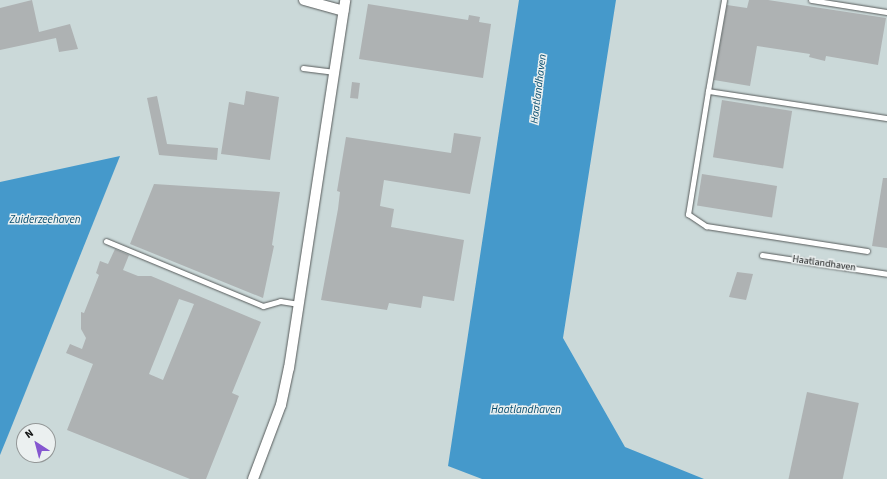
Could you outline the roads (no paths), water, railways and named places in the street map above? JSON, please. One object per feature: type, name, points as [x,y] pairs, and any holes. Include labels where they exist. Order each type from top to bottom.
[{"type":"street","points":[[304,0],[344,11]]},
{"type":"street","points":[[253,479],[281,405],[299,304],[346,0]]},
{"type":"lane","points":[[724,0],[688,214],[706,226],[867,251]]},
{"type":"lane","points":[[811,0],[887,12]]},
{"type":"lane","points":[[303,68],[335,72]]},
{"type":"lane","points":[[708,91],[887,118]]},
{"type":"lane","points":[[106,241],[263,306],[280,301],[299,304]]},
{"type":"lane","name":"Haatlandhaven","points":[[762,255],[887,274]]},
{"type":"water","name":"Haatlandhaven","points":[[519,0],[616,0],[563,338],[625,447],[704,479],[482,479],[448,466]]},
{"type":"water","name":"Zuiderzeehaven","points":[[120,156],[9,433],[0,455],[0,182]]}]
